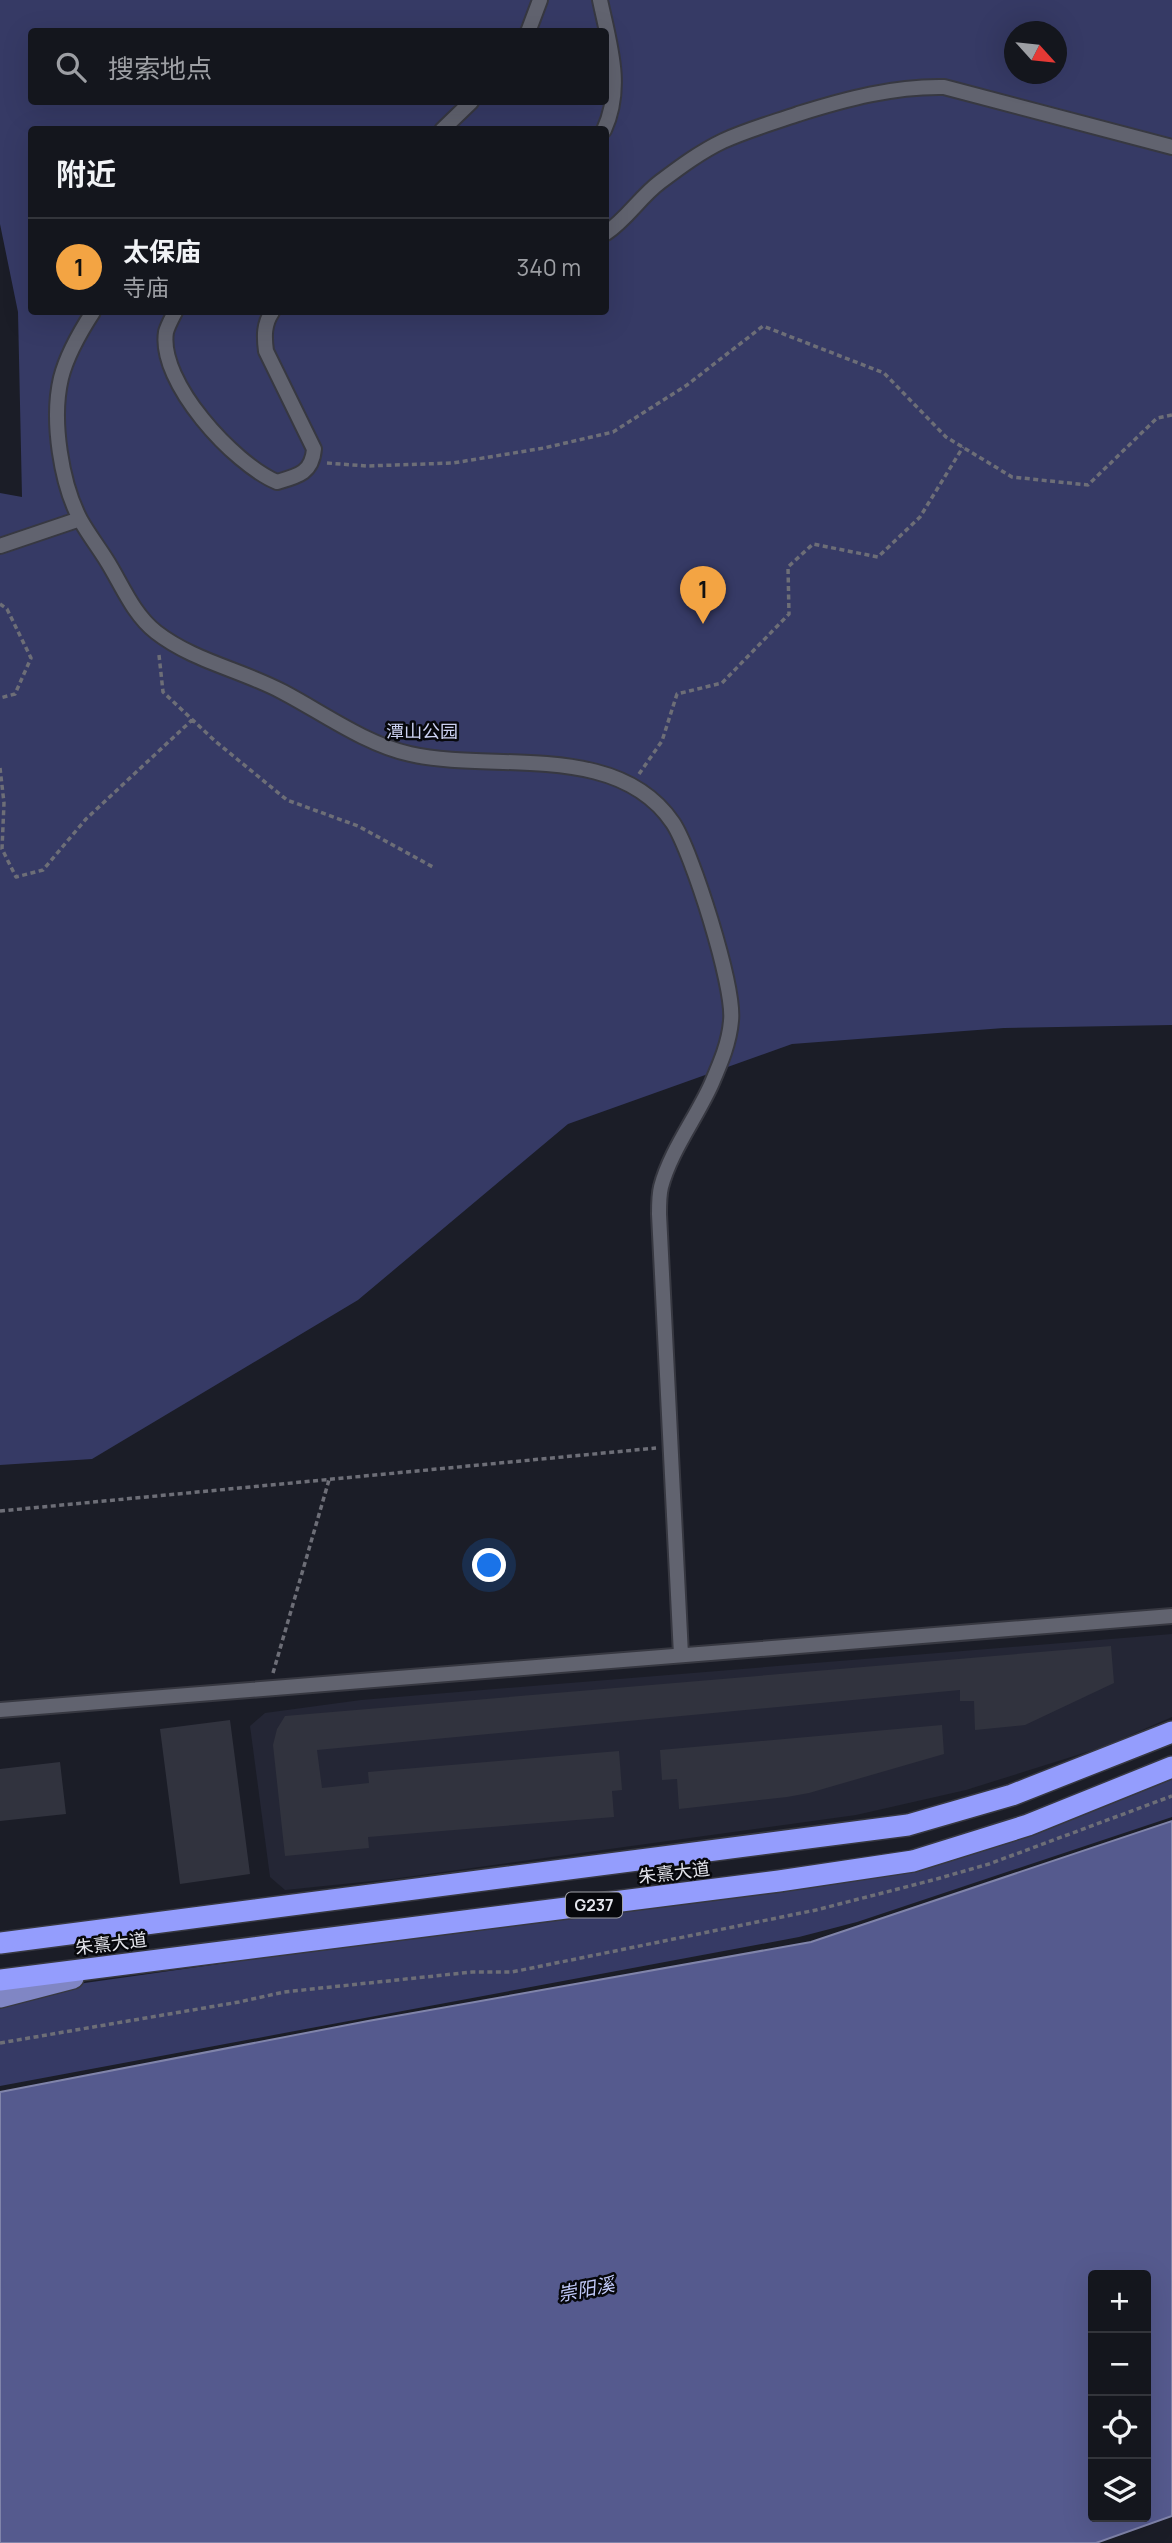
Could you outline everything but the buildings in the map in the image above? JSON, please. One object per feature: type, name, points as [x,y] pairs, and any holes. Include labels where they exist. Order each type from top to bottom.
[{"type":"highway","name":"朱熹大道","points":[[0,1943],[908,1825],[1012,1796],[1172,1732]]},
{"type":"highway","name":"朱熹大道","points":[[0,1980],[779,1881],[913,1861],[1028,1825],[1172,1767]]},
{"type":"main road","points":[[0,1997],[129,1964]]},
{"type":"street","points":[[530,28],[540,0]]},
{"type":"street","points":[[600,0],[605,28]]},
{"type":"street","points":[[605,126],[614,96],[615,77],[609,46]]},
{"type":"street","points":[[609,231],[656,184],[720,142],[748,130],[822,107],[915,86],[944,88],[1172,147]]},
{"type":"street","points":[[446,126],[468,105]]},
{"type":"street","points":[[91,315],[78,335],[61,378],[57,421],[65,482],[80,519],[139,615],[156,632],[184,650],[265,682],[382,746],[409,754],[439,758],[572,766],[603,773],[631,786],[655,802],[674,825],[702,894],[730,997],[732,1019],[727,1045],[711,1085],[660,1189],[659,1214],[681,1655]]},
{"type":"street","points":[[174,315],[166,331],[169,363],[190,404],[239,456],[268,478],[277,481],[305,471],[313,461],[314,449],[266,351],[264,338],[270,315]]},
{"type":"street","points":[[0,546],[80,519]]},
{"type":"street","points":[[0,1710],[1172,1616]]},
{"type":"path","points":[[313,461],[367,466],[453,463],[544,448],[613,432],[687,385],[763,326],[884,373],[946,437],[1012,477],[1088,485],[1157,418],[1172,415]]},
{"type":"path","points":[[631,786],[662,741],[677,695],[722,683],[789,614],[788,567],[813,544],[878,557],[920,517],[963,447]]},
{"type":"path","points":[[0,604],[7,609],[31,658],[15,694],[0,698]]},
{"type":"path","points":[[156,632],[163,692],[215,741],[287,800],[358,826],[433,867]]},
{"type":"path","points":[[0,768],[4,803],[2,849],[16,877],[43,870],[86,819],[192,720]]},
{"type":"path","points":[[0,1511],[671,1447]]},
{"type":"path","points":[[269,1688],[329,1480]]},
{"type":"path","points":[[0,2043],[284,1992],[472,1972],[512,1972],[802,1913],[989,1864],[1172,1796]]},
{"type":"shaded area","points":[[1172,1634],[1172,1717],[1103,1747],[966,1790],[856,1815],[392,1879],[285,1890],[270,1877],[250,1726],[265,1713],[361,1700]]},
{"type":"green space","name":"潭山公园","points":[[0,0],[1172,0],[1172,1025],[1004,1028],[792,1044],[568,1124],[358,1300],[92,1459],[0,1465],[0,493],[22,497],[18,312],[0,224]]},
{"type":"green space","points":[[1172,1774],[1172,1817],[857,1922],[799,1937],[0,2086],[0,1995],[930,1863]]},
{"type":"water","name":"崇阳溪","points":[[1172,1821],[1172,2516],[1096,2543],[0,2543],[0,2092],[368,2021],[811,1942]]},
{"type":"place","name":"太保庙","points":[[703,624]]}]
